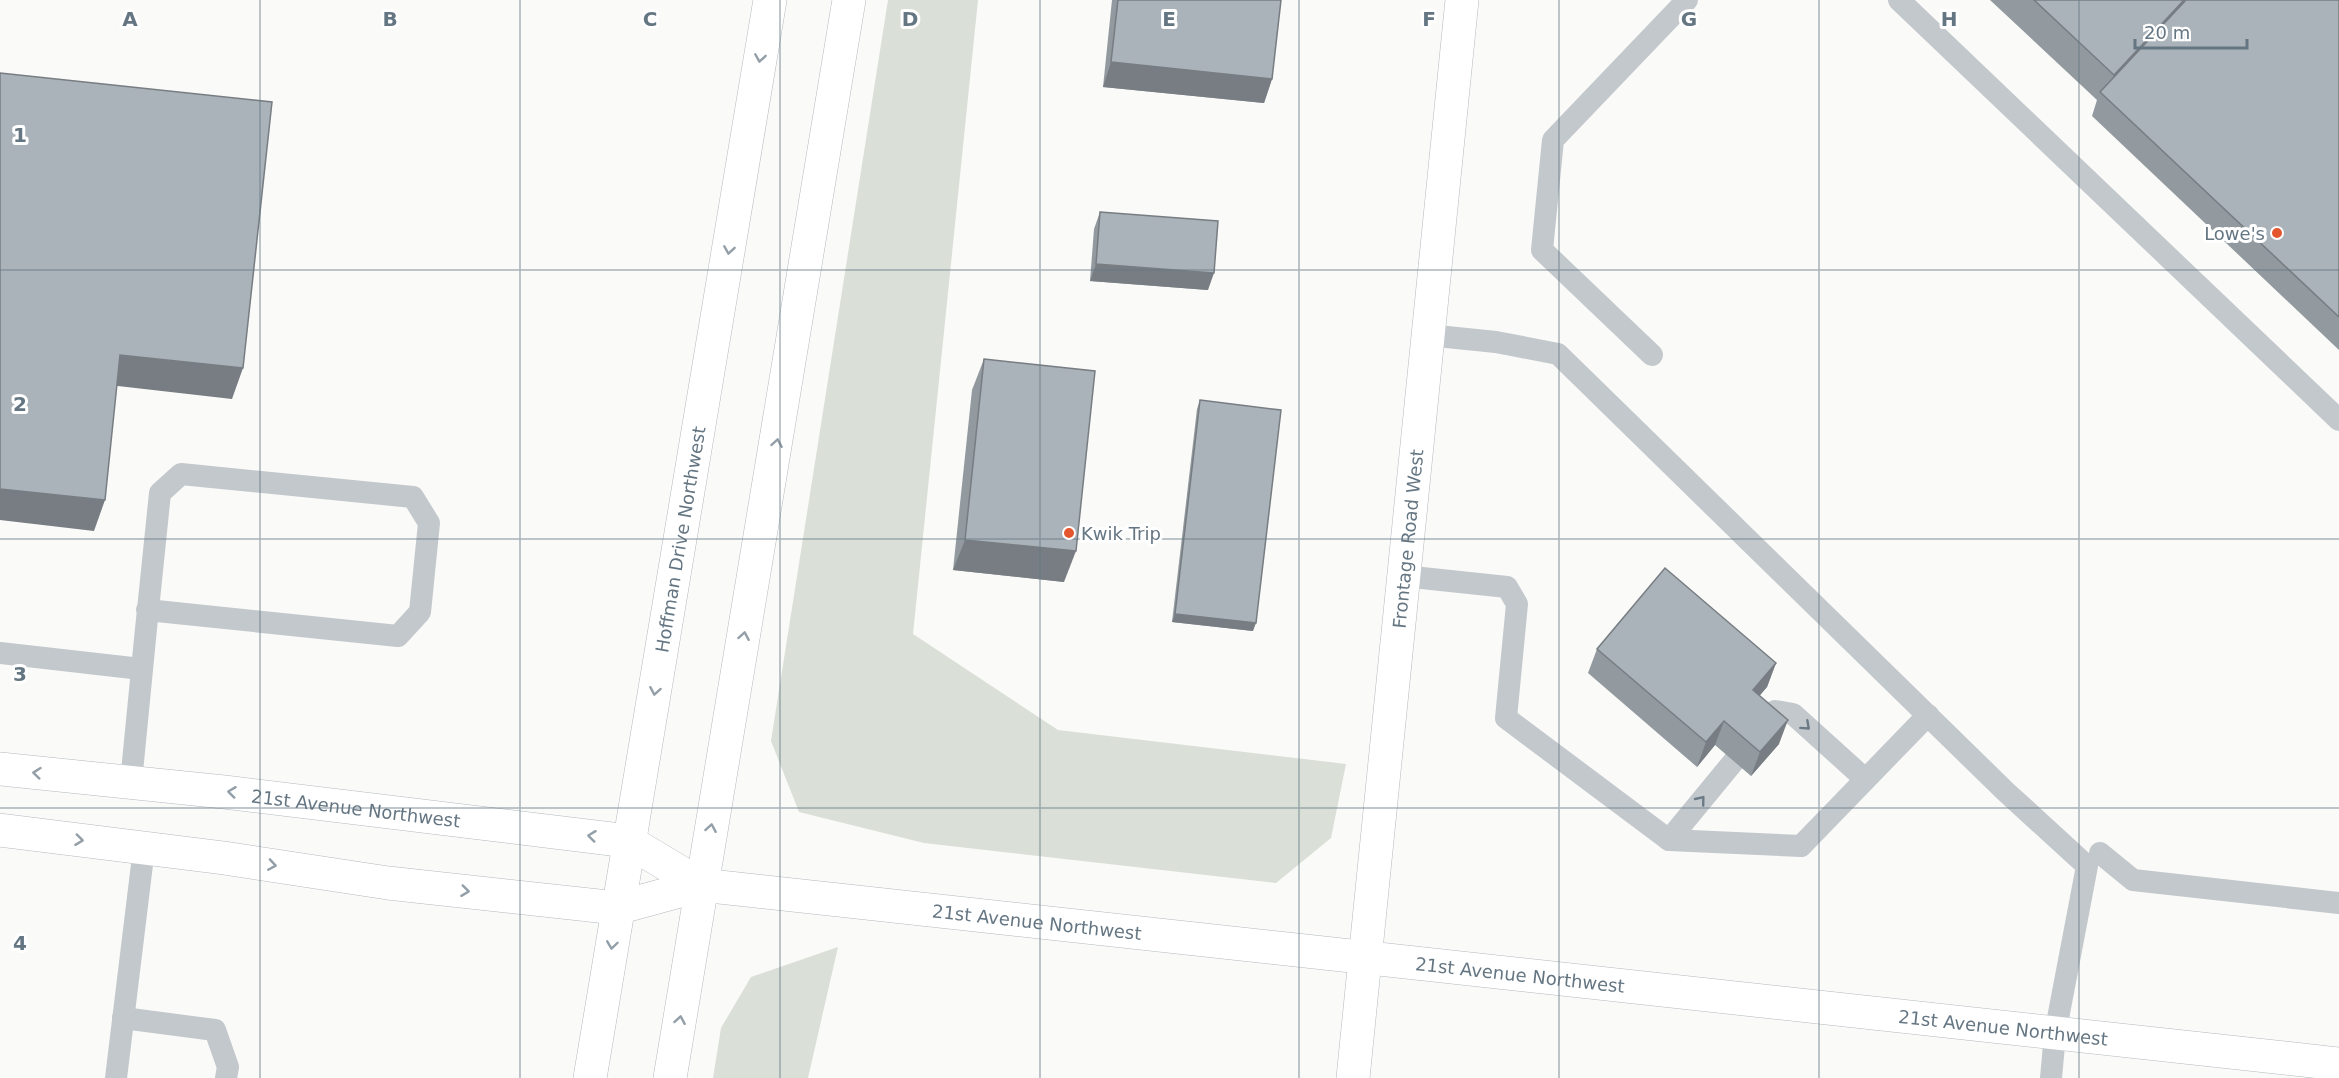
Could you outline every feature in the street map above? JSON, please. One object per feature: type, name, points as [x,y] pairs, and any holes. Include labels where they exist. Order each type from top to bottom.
[{"type":"street","name":"Hoffman Drive Northwest","points":[[590,1078],[770,0]]},
{"type":"street","points":[[670,1078],[700,885],[849,0]]},
{"type":"street","name":"Frontage Road West","points":[[1353,1078],[1462,0]]},
{"type":"street","name":"21st Avenue Northwest","points":[[0,769],[131,782],[628,841],[700,885]]},
{"type":"street","name":"21st Avenue Northwest","points":[[0,830],[387,883],[617,908],[700,885],[2339,1064]]},
{"type":"lane","points":[[1652,355],[1542,250],[1553,140],[1687,0]]},
{"type":"lane","points":[[1899,0],[2339,420]]},
{"type":"lane","points":[[1427,335],[1496,342],[1558,354],[1928,715],[2087,866],[2055,1034],[2051,1078]]},
{"type":"lane","points":[[131,782],[147,609],[160,493],[180,474],[413,497],[429,523],[420,612],[398,636],[147,609]]},
{"type":"lane","points":[[1403,576],[1507,587],[1517,604],[1506,718],[1669,840],[1801,846],[1928,715]]},
{"type":"lane","points":[[0,653],[141,669]]},
{"type":"lane","points":[[1760,728],[1774,711],[1793,714],[1866,778]]},
{"type":"lane","points":[[1669,840],[1734,760]]},
{"type":"lane","points":[[116,1078],[144,848]]},
{"type":"lane","points":[[2100,853],[2133,880],[2339,903]]},
{"type":"lane","points":[[123,1018],[215,1030],[228,1066],[226,1078]]},
{"type":"shaded area","points":[[888,0],[978,0],[913,634],[1058,730],[1346,764],[1331,838],[1276,883],[924,843],[799,812],[771,741]]},
{"type":"shaded area","points":[[838,947],[808,1078],[713,1078],[721,1028],[751,977]]},
{"type":"building","points":[[1118,0],[1281,0],[1272,79],[1111,62]]},
{"type":"building","points":[[2034,0],[2184,0],[2114,75]]},
{"type":"building","name":"Lowe's","points":[[2186,0],[2339,0],[2339,317],[2100,92]]},
{"type":"building","points":[[0,73],[272,102],[243,368],[120,355],[105,500],[0,489]]},
{"type":"building","points":[[1100,212],[1218,221],[1214,273],[1096,264]]},
{"type":"building","points":[[984,359],[1095,371],[1076,551],[965,540]]},
{"type":"building","points":[[1200,400],[1281,410],[1256,623],[1175,614]]},
{"type":"building","points":[[1665,568],[1776,663],[1753,690],[1788,720],[1760,752],[1724,721],[1706,742],[1597,649]]},
{"type":"place","name":"Lowe's","points":[[2277,233]]},
{"type":"place","name":"Kwik Trip","points":[[1069,533]]}]
